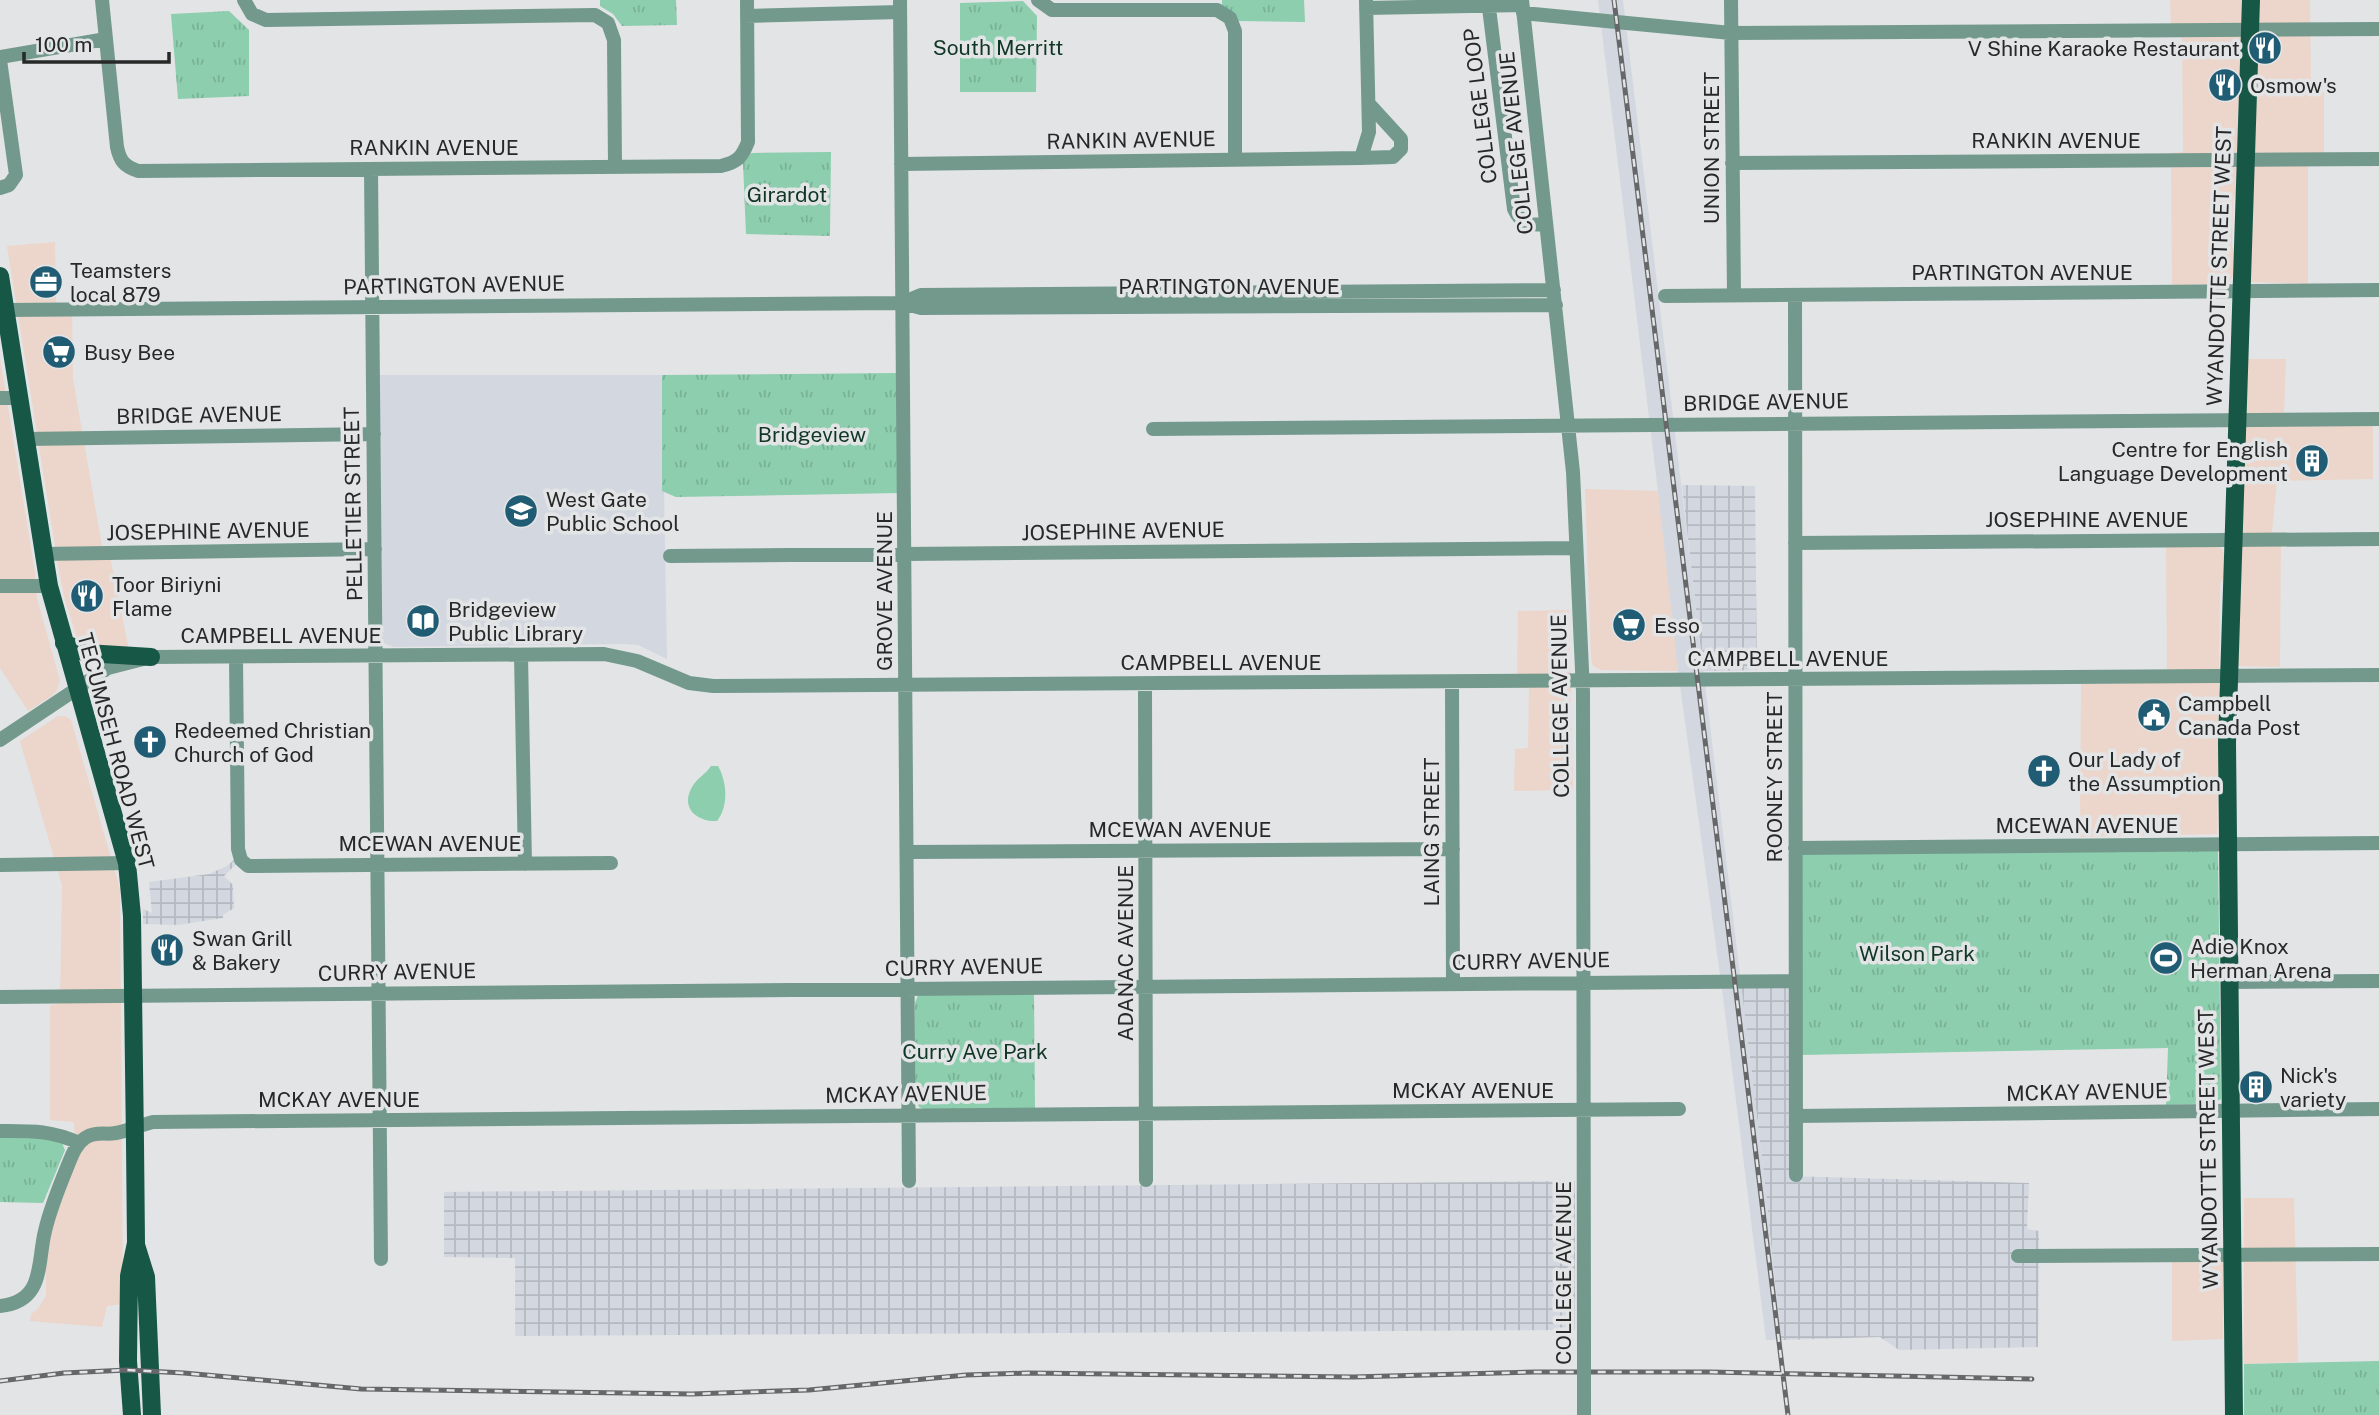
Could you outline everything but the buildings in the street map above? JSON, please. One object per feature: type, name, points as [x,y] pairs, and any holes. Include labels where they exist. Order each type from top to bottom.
[{"type":"main road","name":"WYANDOTTE STREET WEST","points":[[2234,1415],[2227,743],[2251,0]]},
{"type":"main road","name":"TECUMSEH ROAD WEST","points":[[0,276],[5,310],[9,398],[26,439],[42,554],[64,643],[127,863],[132,916],[136,1243],[129,1276],[128,1361],[132,1415]]},
{"type":"main road","points":[[64,643],[86,653],[151,657]]},
{"type":"main road","name":"TECUMSEH ROAD WEST","points":[[136,1243],[146,1277],[152,1415]]},
{"type":"street","points":[[0,188],[9,185],[16,175],[0,59],[106,39],[102,0]]},
{"type":"street","points":[[244,0],[251,13],[265,20],[595,15],[608,23],[614,40],[615,167]]},
{"type":"street","points":[[747,0],[747,16],[900,6]]},
{"type":"street","points":[[1038,0],[1052,10],[1217,10],[1230,18],[1235,31],[1235,160]]},
{"type":"street","name":"UNION STREET","points":[[1731,0],[1734,295]]},
{"type":"street","points":[[1361,158],[1369,132],[1366,4],[1488,3],[1731,33],[2379,29]]},
{"type":"street","name":"COLLEGE LOOP","points":[[1488,3],[1514,209],[1518,218],[1526,224],[1545,224]]},
{"type":"street","name":"GROVE AVENUE","points":[[900,6],[909,1181]]},
{"type":"street","name":"COLLEGE AVENUE","points":[[1522,6],[1569,425],[1582,680],[1584,1415]]},
{"type":"street","name":"RANKIN AVENUE","points":[[106,39],[120,160],[127,167],[138,171],[721,166],[741,158],[748,142],[747,16]]},
{"type":"street","name":"RANKIN AVENUE","points":[[901,164],[1393,157],[1401,149],[1401,139],[1369,104]]},
{"type":"street","name":"RANKIN AVENUE","points":[[1732,163],[2379,159]]},
{"type":"street","name":"PELLETIER STREET","points":[[371,169],[381,1259]]},
{"type":"street","name":"PARTINGTON AVENUE","points":[[902,303],[921,295],[1554,290]]},
{"type":"street","name":"PARTINGTON AVENUE","points":[[1665,296],[2379,290]]},
{"type":"street","name":"ROONEY STREET","points":[[1795,295],[1796,1175]]},
{"type":"street","name":"PARTINGTON AVENUE","points":[[5,310],[902,303],[921,308],[1556,305]]},
{"type":"street","name":"BRIDGE AVENUE","points":[[1153,429],[2379,419]]},
{"type":"street","name":"BRIDGE AVENUE","points":[[26,439],[373,434]]},
{"type":"street","name":"JOSEPHINE AVENUE","points":[[1795,543],[2379,539]]},
{"type":"street","name":"JOSEPHINE AVENUE","points":[[670,556],[1576,548]]},
{"type":"street","name":"JOSEPHINE AVENUE","points":[[42,554],[374,549]]},
{"type":"street","points":[[0,586],[49,586]]},
{"type":"street","points":[[521,654],[525,864]]},
{"type":"street","name":"CAMPBELL AVENUE","points":[[0,740],[108,668],[151,657],[604,654],[637,661],[689,683],[713,686],[2379,675]]},
{"type":"street","name":"MCEWAN AVENUE","points":[[236,656],[238,849],[241,860],[248,866],[611,863]]},
{"type":"street","name":"LAING STREET","points":[[1452,681],[1453,983]]},
{"type":"street","name":"ADANAC AVENUE","points":[[1145,684],[1146,1180]]},
{"type":"street","name":"MCEWAN AVENUE","points":[[1795,848],[2379,844]]},
{"type":"street","name":"MCEWAN AVENUE","points":[[907,852],[1452,849]]},
{"type":"street","points":[[0,865],[127,863]]},
{"type":"street","name":"CURRY AVENUE","points":[[0,997],[1795,981]]},
{"type":"street","points":[[2230,982],[2379,981]]},
{"type":"street","name":"MCKAY AVENUE","points":[[79,1143],[95,1133],[118,1133],[153,1122],[1679,1109]]},
{"type":"street","name":"MCKAY AVENUE","points":[[1796,1116],[2379,1109]]},
{"type":"street","points":[[0,1131],[43,1130],[79,1143],[51,1209],[44,1233],[39,1276],[32,1290],[23,1298],[11,1305],[0,1306]]},
{"type":"street","points":[[2018,1256],[2379,1254]]},
{"type":"shaded area","points":[[1598,0],[1623,0],[1764,1175],[1781,1340],[1766,1340],[1722,989],[1678,671]]},
{"type":"shaded area","points":[[2170,0],[2243,0],[2244,62],[2240,70],[2238,192],[2233,199],[2232,245],[2235,272],[2230,281],[2222,284],[2172,285],[2171,153],[2183,152],[2182,24],[2171,24]]},
{"type":"shaded area","points":[[2257,0],[2310,0],[2311,91],[2324,92],[2324,154],[2308,155],[2308,284],[2250,282]]},
{"type":"shaded area","points":[[55,242],[56,303],[72,303],[73,379],[102,546],[108,547],[129,650],[89,649],[78,642],[59,571],[7,246]]},
{"type":"shaded area","points":[[0,358],[37,598],[60,681],[53,695],[28,711],[0,668]]},
{"type":"shaded area","points":[[2246,359],[2286,359],[2284,414],[2250,415],[2244,412]]},
{"type":"shaded area","name":"West Gate Public School","points":[[379,375],[662,375],[667,659],[638,645],[624,644],[394,647],[385,644],[381,637]]},
{"type":"shaded area","points":[[2373,422],[2373,479],[2277,481],[2272,532],[2281,533],[2280,667],[2236,666],[2243,431],[2248,426]]},
{"type":"shaded area","points":[[1682,485],[1755,486],[1757,670],[1703,671]]},
{"type":"shaded area","points":[[1585,489],[1658,491],[1678,671],[1601,670],[1593,666]]},
{"type":"shaded area","points":[[2166,544],[2214,545],[2221,548],[2225,555],[2225,576],[2220,583],[2217,834],[2080,837],[2081,684],[2167,682]]},
{"type":"shaded area","points":[[1569,610],[1573,790],[1514,791],[1515,749],[1528,748],[1529,688],[1517,688],[1518,611]]},
{"type":"shaded area","points":[[58,716],[71,720],[120,889],[123,1304],[107,1306],[102,1327],[30,1321],[31,1314],[46,1296],[46,1261],[50,1231],[76,1163],[74,1122],[50,1120],[50,1005],[60,1004],[62,885],[20,741]]},
{"type":"shaded area","points":[[234,860],[236,864],[224,876],[233,885],[234,908],[223,915],[223,918],[178,925],[143,924],[143,909],[152,913],[149,882],[209,874]]},
{"type":"shaded area","points":[[1741,985],[1789,985],[1789,1176],[2029,1183],[2027,1229],[2039,1231],[2038,1347],[1899,1350],[1880,1337],[1781,1340]]},
{"type":"shaded area","points":[[1575,1181],[1575,1330],[515,1336],[515,1258],[444,1257],[444,1192]]},
{"type":"shaded area","points":[[2244,1198],[2294,1198],[2298,1362],[2244,1364]]},
{"type":"shaded area","points":[[2172,1260],[2223,1261],[2223,1339],[2172,1341]]},
{"type":"green space","points":[[600,0],[676,0],[677,25],[622,26],[613,14],[600,6]]},
{"type":"green space","points":[[1222,0],[1304,0],[1305,22],[1238,21],[1222,6]]},
{"type":"green space","name":"South Merritt","points":[[1023,1],[1037,16],[1036,92],[960,92],[960,3]]},
{"type":"green space","points":[[229,11],[249,30],[249,96],[178,99],[171,14]]},
{"type":"green space","name":"Girardot","points":[[831,152],[830,236],[746,234],[743,163],[751,153]]},
{"type":"green space","name":"Bridgeview","points":[[900,373],[900,493],[676,497],[662,491],[662,375]]},
{"type":"green space","points":[[711,766],[718,766],[725,786],[725,801],[717,821],[697,816],[689,807],[688,801],[694,784]]},
{"type":"green space","name":"Wilson Park","points":[[2218,850],[2221,1099],[2214,1103],[2166,1105],[2168,1048],[1801,1055],[1800,854]]},
{"type":"green space","name":"Curry Ave Park","points":[[1034,991],[1035,1109],[925,1110],[919,1107],[915,1099],[915,1003],[918,995]]},
{"type":"green space","points":[[0,1134],[38,1134],[62,1143],[65,1150],[43,1203],[0,1202]]},
{"type":"green space","points":[[2379,1361],[2379,1415],[2244,1415],[2244,1364]]},
{"type":"railway","points":[[1614,0],[1788,1415]]},
{"type":"railway","points":[[0,1381],[64,1373],[127,1370],[361,1389],[692,1394],[809,1390],[966,1375],[1028,1373],[1353,1377],[1535,1372],[1709,1372],[2032,1379]]},
{"type":"place","name":"V Shine Karaoke Restaurant","points":[[2265,48]]},
{"type":"place","name":"Osmow's","points":[[2225,85]]},
{"type":"place","name":"Teamsters local 879","points":[[46,282]]},
{"type":"place","name":"Busy Bee","points":[[59,352]]},
{"type":"place","name":"Centre for English Language Development","points":[[2312,461]]},
{"type":"place","name":"West Gate Public School","points":[[521,511]]},
{"type":"place","name":"Toor Biriyni Flame","points":[[87,596]]},
{"type":"place","name":"Bridgeview Public Library","points":[[423,621]]},
{"type":"place","name":"Esso","points":[[1629,625]]},
{"type":"place","name":"Campbell Canada Post","points":[[2154,715]]},
{"type":"place","name":"Redeemed Christian Church of God","points":[[150,742]]},
{"type":"place","name":"Our Lady of the Assumption","points":[[2044,771]]},
{"type":"place","name":"Swan Grill & Bakery","points":[[167,950]]},
{"type":"place","name":"Adie Knox Herman Arena","points":[[2166,958]]},
{"type":"place","name":"Nick's variety","points":[[2256,1087]]}]
